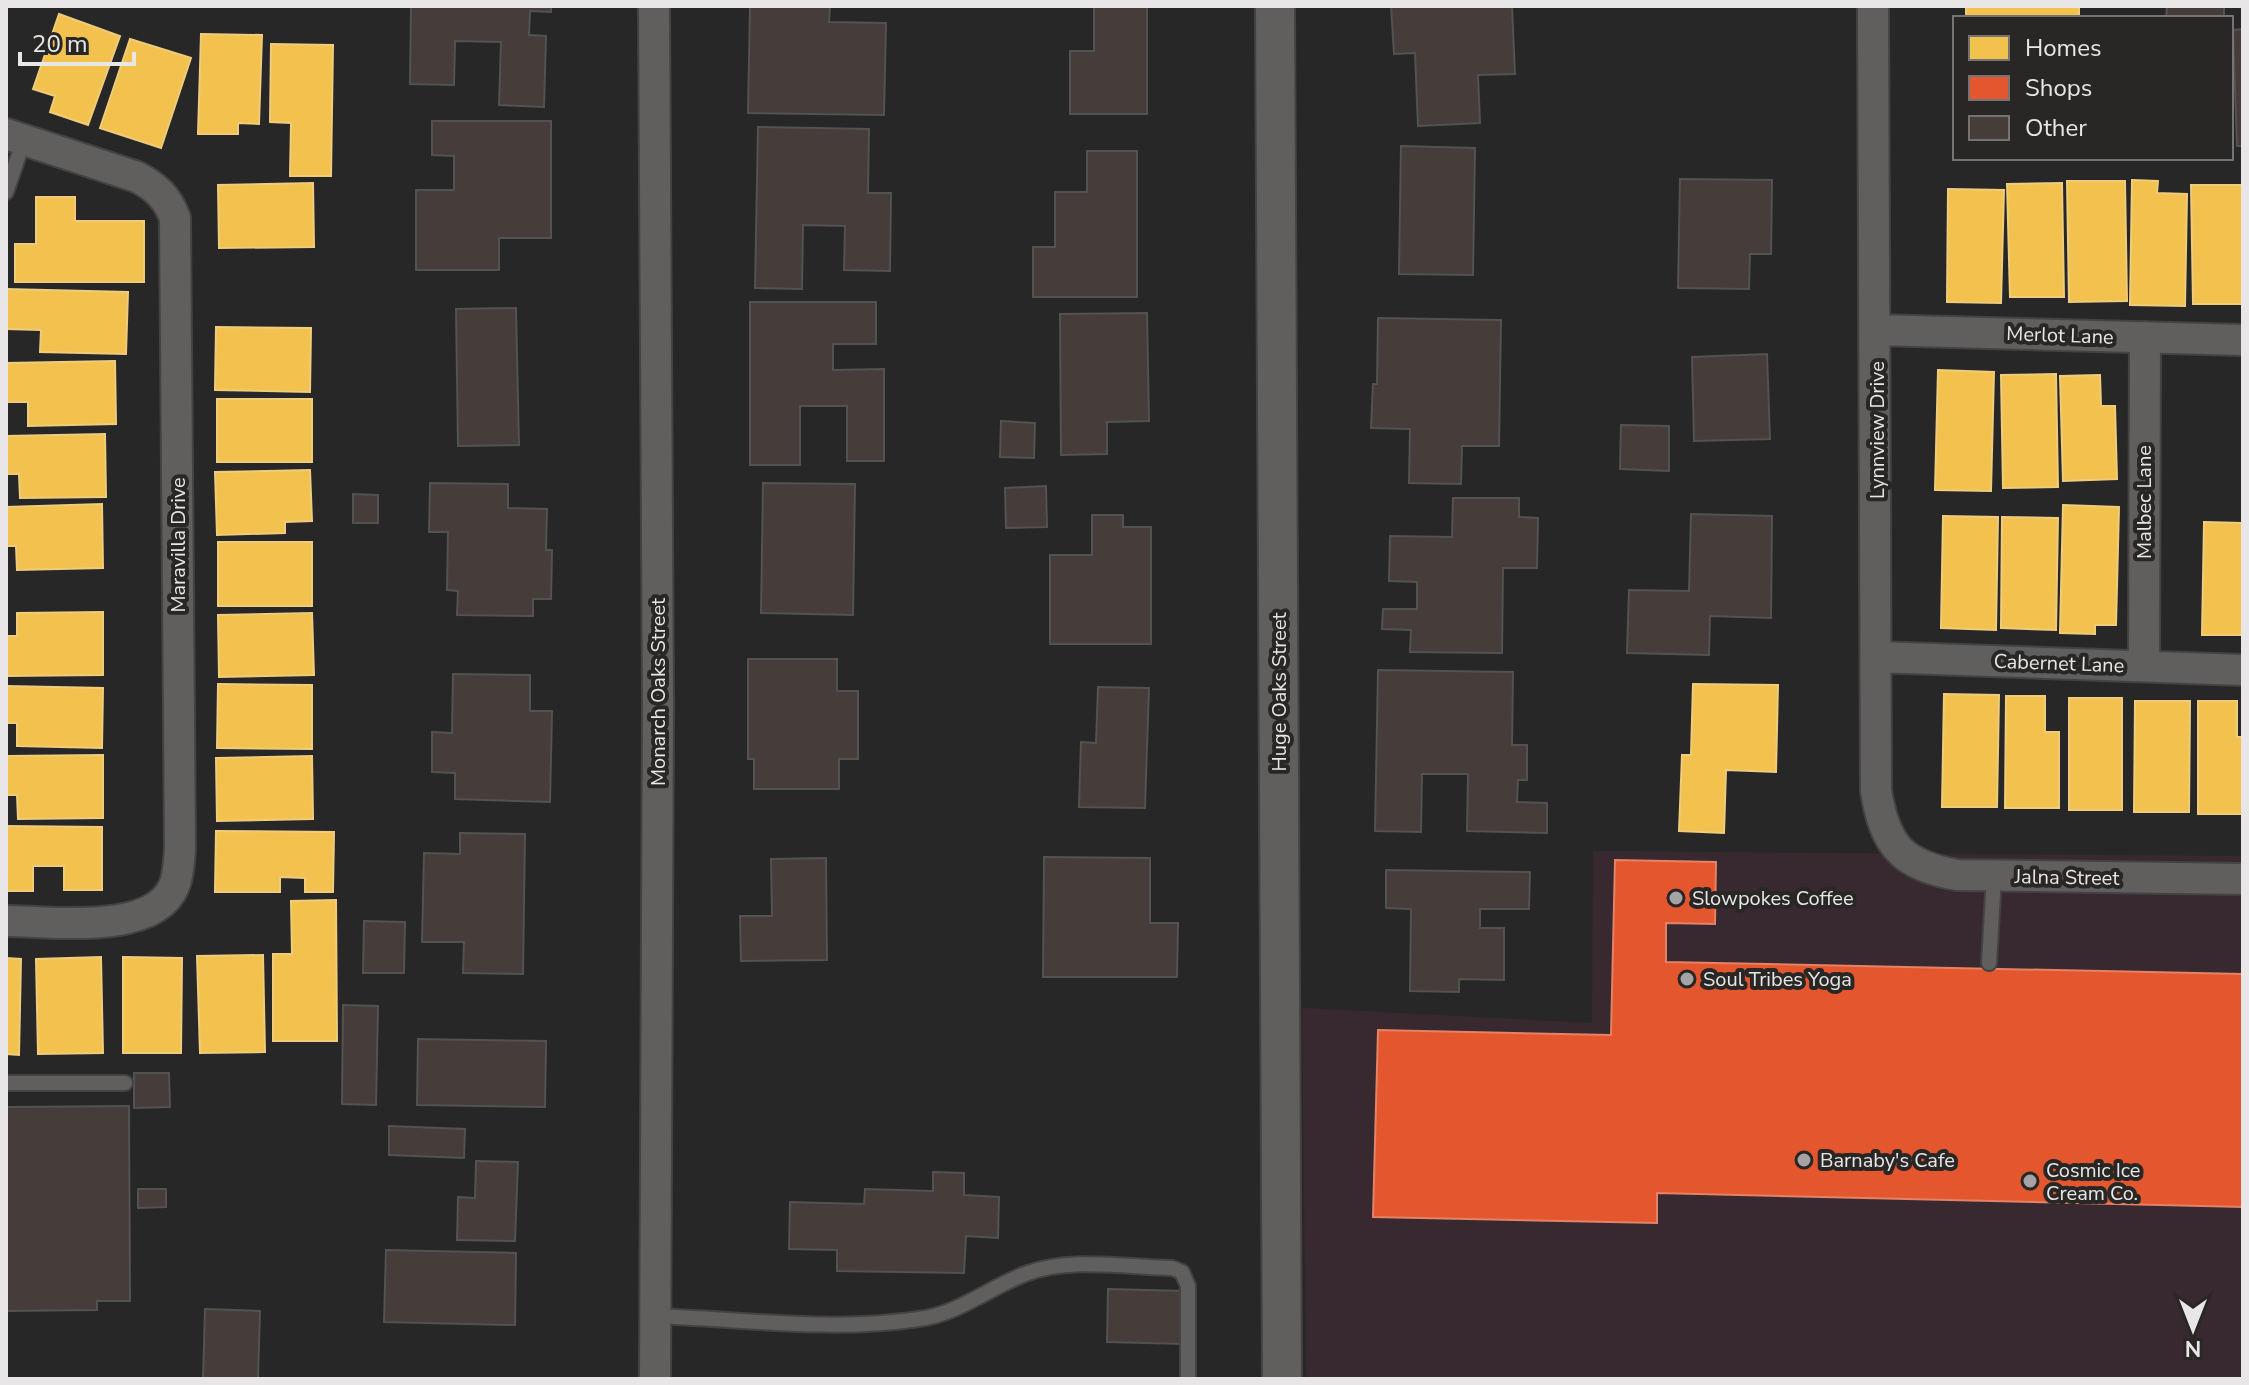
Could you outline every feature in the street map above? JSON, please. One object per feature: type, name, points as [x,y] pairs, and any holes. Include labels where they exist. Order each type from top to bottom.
[{"type":"street","name":"Monarch Oaks Street","points":[[654,6],[658,612],[655,1379]]},
{"type":"street","name":"Huge Oaks Street","points":[[1275,6],[1282,1379]]},
{"type":"street","name":"Lynnview Drive","points":[[1873,6],[1877,330],[1876,791],[1881,824],[1897,850]]},
{"type":"street","name":"Maravilla Drive","points":[[6,921],[113,921],[149,913],[163,903],[174,886],[180,848],[175,218],[169,202],[155,186],[15,137]]},
{"type":"street","name":"Merlot Lane","points":[[1877,330],[2243,340]]},
{"type":"street","name":"Malbec Lane","points":[[2144,666],[2145,337]]},
{"type":"street","name":"Cabernet Lane","points":[[1876,657],[2243,670]]},
{"type":"street","name":"Jalna Street","points":[[1897,850],[1924,869],[1957,875],[2243,879]]},
{"type":"lane","points":[[6,192],[15,137]]},
{"type":"lane","points":[[1989,963],[1994,876]]},
{"type":"lane","points":[[6,1083],[125,1083]]},
{"type":"lane","points":[[655,1316],[875,1325],[923,1319],[957,1309],[1026,1273],[1058,1266],[1172,1268],[1182,1272],[1188,1286],[1188,1379]]},
{"type":"shaded area","points":[[1593,851],[2243,856],[2243,1379],[1306,1379],[1302,1008],[1592,1023]]},
{"type":"building: Homes","points":[[1966,6],[2079,6],[2079,16],[1966,16]]},
{"type":"building: Homes","points":[[59,14],[120,36],[88,125],[50,112],[55,96],[33,89]]},
{"type":"building: Homes","points":[[201,34],[262,35],[259,124],[238,123],[238,134],[198,134]]},
{"type":"building: Homes","points":[[130,39],[191,58],[161,148],[100,128]]},
{"type":"building: Homes","points":[[271,44],[333,45],[331,176],[290,176],[291,123],[270,122]]},
{"type":"building: Homes","points":[[2132,180],[2158,181],[2157,193],[2187,194],[2185,306],[2130,305]]},
{"type":"building: Homes","points":[[2067,181],[2125,181],[2127,301],[2069,302]]},
{"type":"building: Homes","points":[[313,183],[314,247],[219,248],[218,185]]},
{"type":"building: Homes","points":[[2062,183],[2064,297],[2010,297],[2007,184]]},
{"type":"building: Homes","points":[[2191,185],[2243,185],[2243,304],[2193,304]]},
{"type":"building: Homes","points":[[1948,189],[2004,190],[2001,303],[1947,302]]},
{"type":"building: Homes","points":[[36,197],[75,197],[75,221],[144,221],[144,282],[15,282],[15,244],[36,244]]},
{"type":"building: Homes","points":[[6,289],[128,292],[126,354],[40,352],[41,330],[6,329]]},
{"type":"building: Homes","points":[[216,327],[311,328],[310,392],[215,390]]},
{"type":"building: Homes","points":[[115,361],[116,424],[28,426],[28,402],[6,402],[6,363]]},
{"type":"building: Homes","points":[[1938,370],[1994,372],[1991,491],[1935,490]]},
{"type":"building: Homes","points":[[2056,374],[2058,487],[2003,488],[2001,375]]},
{"type":"building: Homes","points":[[2100,375],[2101,406],[2115,406],[2117,479],[2063,481],[2060,376]]},
{"type":"building: Homes","points":[[217,399],[312,399],[312,462],[217,462]]},
{"type":"building: Homes","points":[[105,434],[106,497],[20,498],[19,474],[6,474],[6,436]]},
{"type":"building: Homes","points":[[310,470],[312,521],[285,522],[285,533],[217,535],[215,472]]},
{"type":"building: Homes","points":[[102,504],[103,568],[17,570],[16,546],[6,546],[6,507]]},
{"type":"building: Homes","points":[[2063,505],[2119,507],[2116,625],[2095,625],[2095,634],[2060,633]]},
{"type":"building: Homes","points":[[1943,516],[1998,517],[1996,630],[1941,628]]},
{"type":"building: Homes","points":[[2002,517],[2058,518],[2056,630],[2001,628]]},
{"type":"building: Homes","points":[[2204,522],[2243,523],[2243,635],[2202,635]]},
{"type":"building: Homes","points":[[218,542],[312,542],[312,606],[218,606]]},
{"type":"building: Homes","points":[[103,612],[103,675],[6,676],[6,636],[17,636],[17,613]]},
{"type":"building: Homes","points":[[312,613],[314,675],[219,677],[218,615]]},
{"type":"building: Homes","points":[[218,684],[312,685],[312,749],[217,748]]},
{"type":"building: Homes","points":[[1693,684],[1778,685],[1776,772],[1726,770],[1724,833],[1679,831],[1682,755],[1691,755]]},
{"type":"building: Homes","points":[[6,686],[103,688],[102,748],[17,746],[17,723],[6,723]]},
{"type":"building: Homes","points":[[1944,694],[1999,695],[1997,807],[1942,807]]},
{"type":"building: Homes","points":[[2006,696],[2045,696],[2045,732],[2059,732],[2059,808],[2005,808]]},
{"type":"building: Homes","points":[[2069,698],[2122,698],[2122,810],[2069,810]]},
{"type":"building: Homes","points":[[2135,701],[2190,701],[2189,812],[2134,812]]},
{"type":"building: Homes","points":[[2198,701],[2237,701],[2237,737],[2243,737],[2243,814],[2198,814]]},
{"type":"building: Homes","points":[[103,755],[103,818],[18,819],[17,795],[6,795],[6,756]]},
{"type":"building: Homes","points":[[312,756],[313,819],[217,821],[216,758]]},
{"type":"building: Homes","points":[[6,826],[102,827],[102,890],[64,890],[64,866],[33,866],[33,891],[6,891]]},
{"type":"building: Homes","points":[[216,831],[334,832],[333,892],[305,892],[305,878],[280,877],[280,892],[215,892]]},
{"type":"building: Homes","points":[[336,900],[337,1041],[273,1041],[273,954],[292,954],[291,901]]},
{"type":"building: Homes","points":[[263,955],[265,1052],[200,1053],[197,956]]},
{"type":"building: Homes","points":[[101,957],[103,1053],[38,1054],[36,959]]},
{"type":"building: Homes","points":[[123,957],[182,958],[181,1053],[123,1053]]},
{"type":"building: Homes","points":[[6,958],[21,959],[19,1055],[6,1054]]},
{"type":"building: Shops","points":[[1615,860],[1716,862],[1715,924],[1666,923],[1666,962],[2243,974],[2243,1207],[1657,1193],[1657,1223],[1373,1217],[1378,1030],[1611,1035]]},
{"type":"building: Other","points":[[411,6],[551,6],[551,12],[530,11],[529,35],[546,36],[544,107],[499,105],[501,42],[455,41],[454,85],[410,84]]},
{"type":"building: Other","points":[[750,6],[830,6],[829,22],[886,23],[884,115],[748,113]]},
{"type":"building: Other","points":[[1094,6],[1147,6],[1147,114],[1070,114],[1070,51],[1094,51]]},
{"type":"building: Other","points":[[1391,6],[1512,6],[1515,74],[1478,75],[1480,123],[1418,126],[1415,53],[1394,54]]},
{"type":"building: Other","points":[[2167,6],[2224,6],[2224,16],[2166,16]]},
{"type":"building: Other","points":[[2243,29],[2243,146],[2237,146],[2233,30]]},
{"type":"building: Other","points":[[432,121],[551,121],[551,238],[499,238],[499,270],[416,270],[416,190],[454,190],[454,156],[432,155]]},
{"type":"building: Other","points":[[758,127],[869,129],[868,193],[891,193],[890,271],[844,270],[845,226],[803,225],[802,289],[755,288]]},
{"type":"building: Other","points":[[1401,146],[1475,148],[1473,275],[1399,274]]},
{"type":"building: Other","points":[[1087,151],[1137,151],[1137,297],[1033,297],[1033,247],[1055,247],[1055,192],[1087,192]]},
{"type":"building: Other","points":[[1680,179],[1772,180],[1771,254],[1750,254],[1749,289],[1678,288]]},
{"type":"building: Other","points":[[750,302],[876,302],[876,344],[833,344],[833,370],[884,369],[884,461],[847,461],[847,406],[800,406],[800,465],[750,465]]},
{"type":"building: Other","points":[[516,308],[519,445],[458,446],[456,309]]},
{"type":"building: Other","points":[[1147,313],[1149,421],[1107,422],[1107,454],[1061,455],[1060,314]]},
{"type":"building: Other","points":[[1378,318],[1501,320],[1499,446],[1462,446],[1461,484],[1409,483],[1410,429],[1371,428],[1373,384],[1377,384]]},
{"type":"building: Other","points":[[1767,354],[1770,439],[1694,441],[1692,357]]},
{"type":"building: Other","points":[[1001,421],[1035,423],[1034,458],[1000,457]]},
{"type":"building: Other","points":[[1621,425],[1669,426],[1669,471],[1620,469]]},
{"type":"building: Other","points":[[430,483],[508,484],[508,508],[547,509],[546,550],[552,550],[551,599],[533,599],[533,616],[457,615],[458,591],[447,590],[448,532],[429,532]]},
{"type":"building: Other","points":[[763,483],[855,484],[853,615],[761,613]]},
{"type":"building: Other","points":[[1046,486],[1047,527],[1006,528],[1005,488]]},
{"type":"building: Other","points":[[353,494],[378,495],[378,523],[353,523]]},
{"type":"building: Other","points":[[1453,498],[1519,498],[1519,517],[1538,518],[1537,568],[1503,568],[1502,653],[1410,652],[1411,630],[1382,629],[1383,609],[1417,609],[1417,582],[1389,581],[1390,536],[1452,537]]},
{"type":"building: Other","points":[[1691,514],[1772,516],[1771,618],[1710,616],[1709,655],[1627,653],[1629,590],[1689,591]]},
{"type":"building: Other","points":[[1092,515],[1123,515],[1123,527],[1151,527],[1151,644],[1050,644],[1050,555],[1092,555]]},
{"type":"building: Other","points":[[748,659],[837,659],[837,691],[858,691],[858,759],[839,759],[839,789],[754,789],[754,759],[748,759]]},
{"type":"building: Other","points":[[1378,670],[1513,672],[1512,745],[1527,745],[1527,780],[1518,780],[1517,802],[1547,803],[1547,833],[1467,831],[1468,774],[1422,774],[1421,832],[1375,831]]},
{"type":"building: Other","points":[[453,674],[530,675],[530,711],[552,711],[550,802],[455,799],[455,773],[432,772],[432,732],[452,733]]},
{"type":"building: Other","points":[[1098,687],[1149,688],[1145,808],[1079,807],[1081,742],[1096,743]]},
{"type":"building: Other","points":[[460,833],[525,834],[523,974],[463,973],[464,942],[422,942],[424,853],[460,854]]},
{"type":"building: Other","points":[[1044,857],[1150,858],[1150,923],[1178,923],[1177,977],[1043,977]]},
{"type":"building: Other","points":[[826,858],[827,960],[741,961],[740,916],[772,916],[771,859]]},
{"type":"building: Other","points":[[1386,870],[1530,872],[1529,909],[1480,909],[1480,928],[1504,928],[1504,980],[1459,979],[1459,992],[1410,991],[1411,909],[1386,908]]},
{"type":"building: Other","points":[[364,921],[405,922],[404,973],[363,973]]},
{"type":"building: Other","points":[[343,1005],[378,1006],[376,1105],[342,1104]]},
{"type":"building: Other","points":[[418,1039],[546,1041],[545,1107],[417,1105]]},
{"type":"building: Other","points":[[134,1073],[169,1073],[170,1107],[134,1108]]},
{"type":"building: Other","points":[[129,1106],[130,1301],[97,1301],[97,1310],[6,1311],[6,1107]]},
{"type":"building: Other","points":[[389,1126],[465,1129],[464,1158],[389,1155]]},
{"type":"building: Other","points":[[476,1161],[518,1162],[515,1241],[457,1240],[458,1197],[475,1198]]},
{"type":"building: Other","points":[[933,1172],[964,1173],[964,1195],[999,1197],[998,1238],[966,1236],[964,1273],[837,1271],[837,1250],[789,1249],[790,1202],[864,1204],[865,1189],[933,1191]]},
{"type":"building: Other","points":[[138,1189],[166,1189],[166,1207],[138,1208]]},
{"type":"building: Other","points":[[386,1250],[516,1253],[515,1325],[384,1322]]},
{"type":"building: Other","points":[[1108,1289],[1185,1291],[1184,1344],[1107,1342]]},
{"type":"building: Other","points":[[205,1309],[260,1311],[258,1379],[203,1379]]},
{"type":"place","name":"Slowpokes Coffee","points":[[1676,898]]},
{"type":"place","name":"Soul Tribes Yoga","points":[[1687,979]]},
{"type":"place","name":"Barnaby's Cafe","points":[[1804,1160]]},
{"type":"place","name":"Cosmic Ice Cream Co.","points":[[2030,1181]]}]
